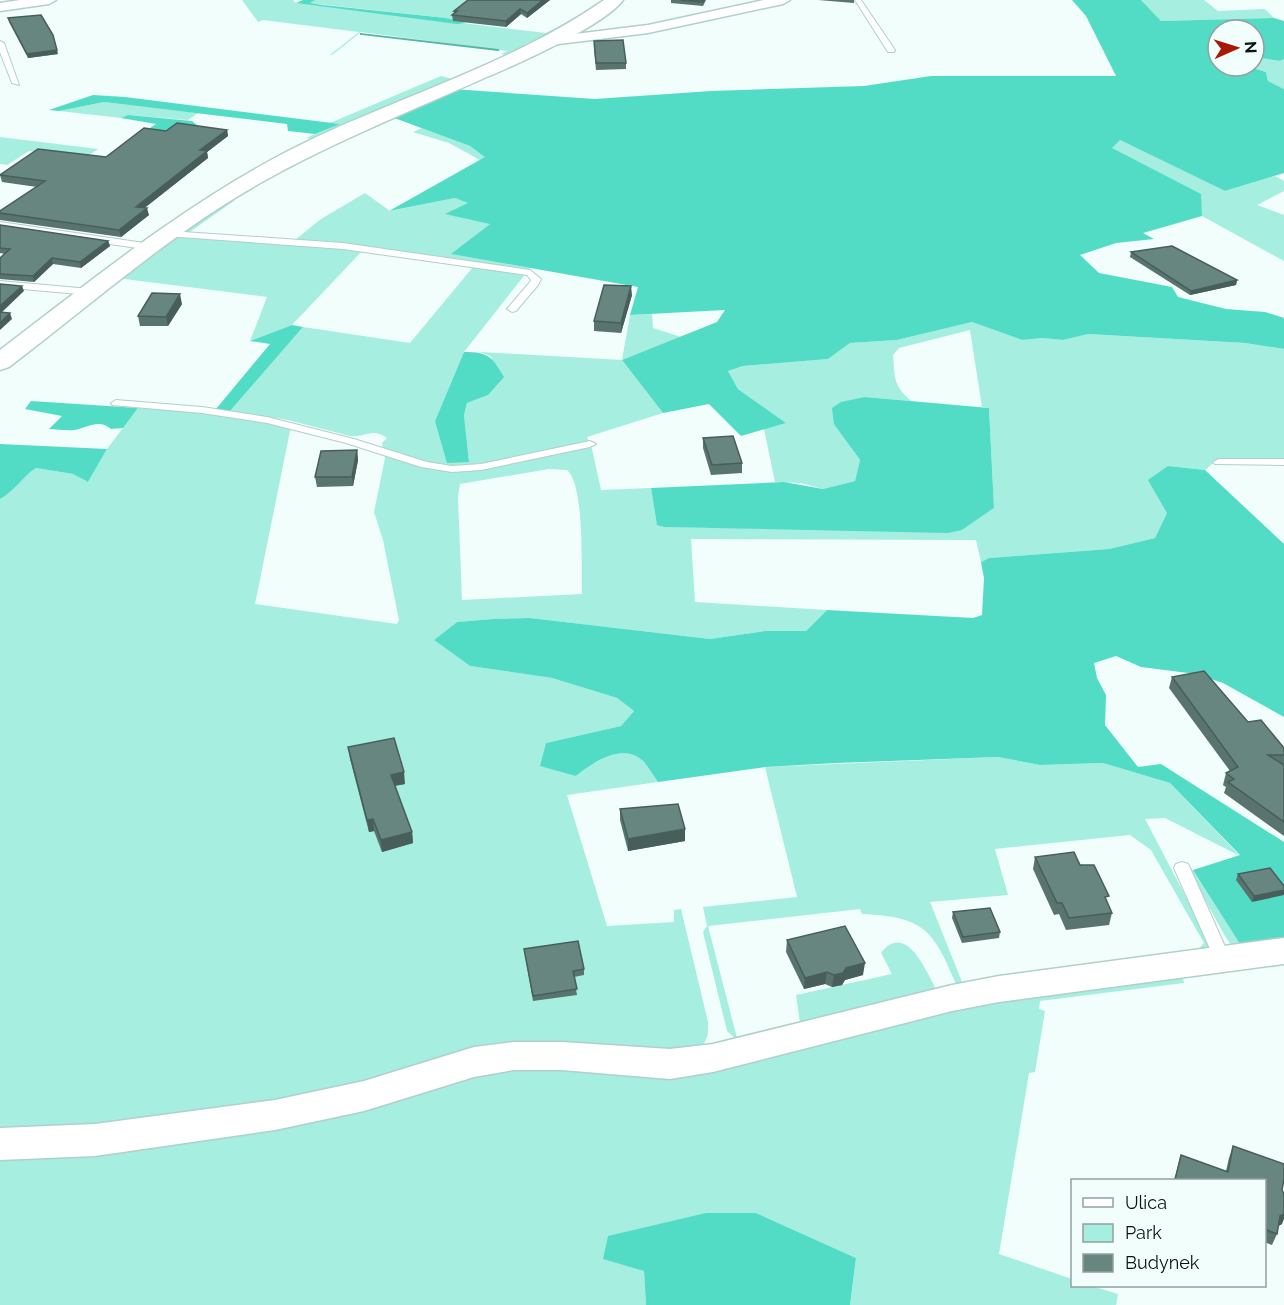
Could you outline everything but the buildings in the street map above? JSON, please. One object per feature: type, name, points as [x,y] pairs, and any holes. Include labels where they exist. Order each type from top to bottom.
[{"type":"street","points":[[0,7],[49,0]]},
{"type":"street","points":[[0,362],[90,292],[228,192],[292,157],[551,41],[589,19],[615,0]]},
{"type":"street","points":[[551,41],[648,28],[783,0]]},
{"type":"street","points":[[0,1144],[95,1140],[275,1115],[364,1096],[474,1062],[514,1056],[562,1056],[670,1064],[713,1058],[952,998],[999,989],[1284,951]]},
{"type":"lane","points":[[858,0],[891,50]]},
{"type":"lane","points":[[0,43],[16,83]]},
{"type":"lane","points":[[0,225],[151,247]]},
{"type":"lane","points":[[169,234],[343,246],[530,273],[536,279],[535,283],[512,309]]},
{"type":"lane","points":[[0,284],[90,292]]},
{"type":"lane","points":[[116,403],[202,410],[267,420],[350,441],[425,465],[452,469],[481,467],[590,444]]},
{"type":"lane","points":[[1219,462],[1284,462]]},
{"type":"lane","points":[[1182,868],[1223,960]]},
{"type":"green space","points":[[242,0],[293,0],[296,3],[546,33],[571,20],[579,21],[538,43],[530,42],[524,45],[529,47],[511,56],[501,54],[507,51],[361,32],[330,55],[359,32],[263,20],[258,22]]},
{"type":"green space","points":[[303,0],[315,0],[310,3],[323,5],[446,18],[466,23],[457,24],[296,3]]},
{"type":"green space","points":[[315,0],[487,0],[455,21],[446,18],[309,3]]},
{"type":"green space","points":[[1072,0],[1141,0],[1161,21],[1206,20],[1206,78],[1266,78],[1266,72],[1268,81],[1284,89],[1284,173],[1225,191],[1120,140],[1112,148],[1201,194],[1202,216],[1143,233],[1154,239],[1116,243],[1080,255],[1099,273],[1172,287],[1178,297],[1226,309],[1265,312],[1284,318],[1284,349],[1245,343],[1088,334],[1063,340],[1042,338],[1022,340],[972,322],[897,340],[850,343],[828,359],[743,366],[728,371],[738,389],[786,423],[741,436],[709,404],[663,413],[622,360],[717,322],[725,310],[630,315],[638,287],[451,254],[490,224],[445,214],[468,203],[455,198],[389,211],[485,157],[470,146],[389,116],[452,89],[595,99],[711,91],[864,86],[931,76],[1116,76],[1086,16]]},
{"type":"green space","points":[[1141,0],[1204,0],[1218,11],[1265,9],[1274,18],[1206,18],[1206,20],[1161,21]]},
{"type":"green space","points":[[1266,18],[1284,21],[1284,59],[1280,61],[1266,59]]},
{"type":"green space","points":[[1266,59],[1280,61],[1284,59],[1284,89],[1268,81]]},
{"type":"green space","points":[[441,76],[456,80],[314,139],[306,138],[339,124],[330,123]]},
{"type":"green space","points":[[93,95],[340,124],[315,134],[288,131],[287,124],[104,102],[59,111],[49,110]]},
{"type":"green space","points":[[104,102],[198,113],[188,120],[128,115],[121,118],[59,111]]},
{"type":"green space","points":[[128,115],[192,121],[198,126],[197,134],[152,130],[150,128],[156,124],[121,118]]},
{"type":"green space","points":[[422,128],[470,146],[486,157],[480,160],[449,143],[413,132]]},
{"type":"green space","points":[[0,137],[98,149],[85,158],[29,151],[7,165],[0,164]]},
{"type":"green space","points":[[1120,140],[1225,191],[1275,176],[1284,181],[1284,191],[1257,205],[1284,215],[1284,261],[1202,216],[1200,194],[1111,148]]},
{"type":"green space","points":[[365,193],[390,211],[455,198],[469,203],[447,214],[491,223],[452,254],[530,268],[464,352],[435,421],[469,462],[464,415],[467,403],[488,395],[492,357],[480,352],[622,360],[663,413],[587,437],[601,490],[651,488],[657,524],[664,527],[962,530],[994,508],[989,408],[982,407],[970,330],[899,348],[893,355],[896,381],[911,401],[865,397],[851,448],[860,460],[855,481],[823,489],[801,483],[775,482],[764,429],[786,423],[738,389],[728,371],[743,366],[828,359],[850,343],[897,340],[972,322],[1022,340],[1042,338],[1063,340],[1088,334],[1245,343],[1284,349],[1284,459],[1218,459],[1205,470],[1168,466],[1167,513],[1155,538],[1109,549],[989,558],[981,562],[976,540],[691,539],[695,602],[827,610],[806,631],[765,631],[710,639],[530,618],[457,622],[434,640],[470,666],[552,678],[617,698],[634,711],[621,726],[546,743],[576,776],[609,756],[628,754],[644,762],[658,782],[567,795],[607,926],[674,922],[674,910],[681,909],[708,1022],[706,1040],[693,1052],[567,1048],[208,1117],[0,1137],[0,499],[36,468],[73,474],[88,482],[107,449],[138,408],[214,415],[289,428],[255,604],[397,624],[399,620],[383,540],[374,512],[385,458],[382,443],[387,438],[377,433],[350,436],[288,420],[230,411],[303,327],[410,343],[473,267],[363,250],[292,325],[250,341],[267,297],[117,278],[168,241],[184,236],[186,228],[228,199],[235,200],[187,234],[295,240],[321,219]],"holes":[[[549,469],[567,470],[577,492],[582,547],[582,594],[462,600],[458,497],[460,484]]]},
{"type":"green space","points":[[652,314],[653,328],[681,337],[622,360],[630,315]]},
{"type":"green space","points":[[292,325],[303,327],[230,411],[216,409],[270,344],[250,341]]},
{"type":"green space","points":[[464,352],[479,353],[489,357],[504,377],[488,395],[467,403],[464,415],[469,462],[447,463],[435,421]]},
{"type":"green space","points":[[865,397],[989,408],[994,508],[962,530],[948,533],[664,527],[657,525],[651,488],[784,482],[823,489],[855,481],[860,460],[834,424],[832,408],[841,402]]},
{"type":"green space","points":[[31,401],[138,408],[123,428],[111,429],[97,424],[74,430],[49,429],[62,416],[25,409]]},
{"type":"green space","points":[[0,444],[107,449],[88,482],[73,474],[36,468],[0,499]]},
{"type":"green space","points":[[1168,466],[1205,470],[1284,544],[1284,717],[1223,683],[1196,674],[1141,667],[1116,656],[1094,663],[1097,678],[1106,695],[1105,725],[1138,767],[1161,764],[1284,842],[1284,946],[1245,952],[1193,870],[1240,855],[1170,783],[1103,763],[1040,765],[998,757],[765,767],[658,782],[644,762],[636,756],[618,754],[599,760],[576,776],[540,766],[546,743],[621,726],[634,711],[617,698],[552,678],[470,666],[434,640],[457,622],[493,619],[530,618],[710,639],[765,631],[806,631],[827,610],[973,618],[982,615],[984,578],[981,562],[989,558],[1109,549],[1155,538],[1167,513],[1148,480]]},
{"type":"green space","points":[[998,757],[1040,765],[1103,763],[1170,783],[1240,856],[1165,818],[1145,819],[1209,941],[1207,951],[1196,952],[1204,943],[1151,850],[1130,835],[995,849],[1008,895],[930,902],[962,982],[956,984],[932,938],[913,923],[900,918],[862,914],[860,909],[708,926],[737,1038],[800,1023],[736,1039],[727,1031],[703,932],[707,926],[703,907],[797,897],[765,767]]},
{"type":"green space","points":[[1188,869],[1193,870],[1245,952],[1231,945]]},
{"type":"green space","points":[[899,943],[914,952],[936,989],[800,1023],[796,995],[892,974],[881,953],[890,945]]},
{"type":"green space","points":[[1284,964],[1183,978],[1184,983],[1040,1001],[1039,1009],[1045,1011],[1035,1072],[1029,1073],[999,1254],[1071,1279],[1071,1287],[1095,1287],[1118,1294],[1116,1305],[850,1305],[856,1258],[756,1213],[706,1213],[644,1271],[646,1305],[0,1305],[0,1152],[493,1067],[596,1066],[982,1000]]},
{"type":"green space","points":[[706,1213],[756,1213],[856,1258],[850,1305],[646,1305],[644,1271],[603,1259],[608,1236]]},
{"type":"waterway","points":[[362,34],[498,50]]}]
